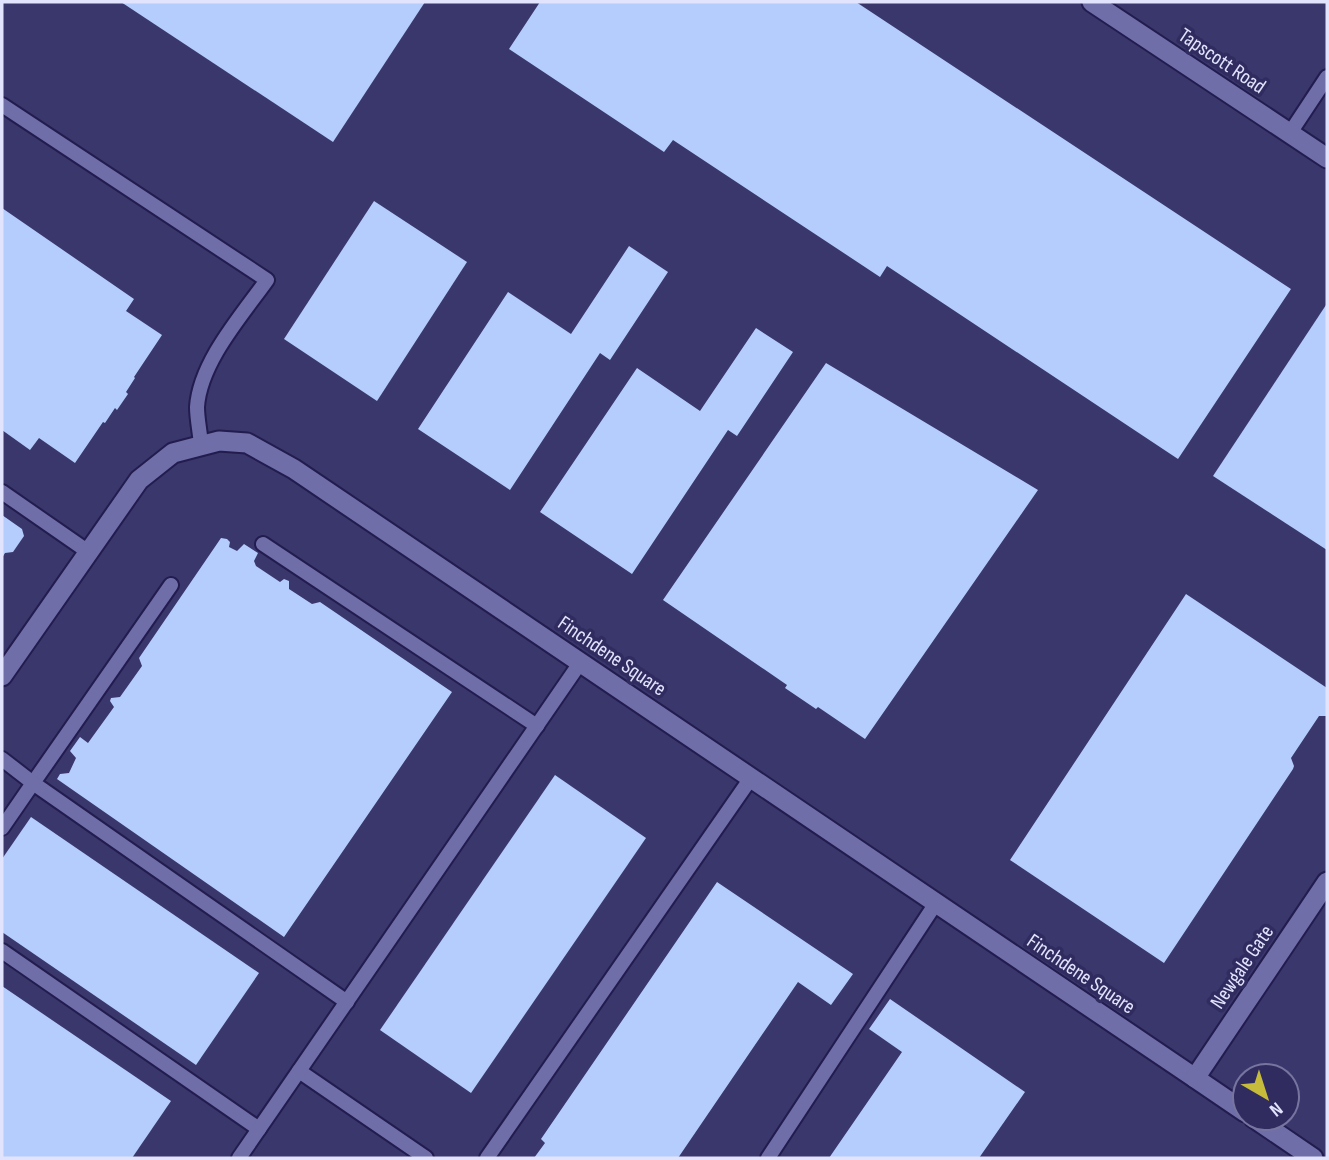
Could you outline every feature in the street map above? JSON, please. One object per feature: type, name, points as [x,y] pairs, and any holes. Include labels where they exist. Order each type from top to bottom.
[{"type":"street","name":"Tapscott Road","points":[[1092,2],[1327,158]]},
{"type":"street","name":"Finchdene Square","points":[[2,676],[139,480],[173,453],[219,441],[247,443],[294,469],[1231,1102]]},
{"type":"street","name":"Newgale Gate","points":[[1195,1078],[1327,882]]},
{"type":"street","points":[[1275,1132],[1313,1158]]},
{"type":"lane","points":[[1290,133],[1327,77]]},
{"type":"lane","points":[[2,105],[267,280],[215,355],[201,383],[197,407],[201,444]]},
{"type":"lane","points":[[2,492],[90,552]]},
{"type":"lane","points":[[263,544],[537,726]]},
{"type":"lane","points":[[2,828],[171,585]]},
{"type":"lane","points":[[239,1158],[580,663]]},
{"type":"lane","points":[[2,759],[347,1002]]},
{"type":"lane","points":[[487,1158],[751,778]]},
{"type":"lane","points":[[768,1158],[936,903]]},
{"type":"lane","points":[[2,951],[260,1129]]},
{"type":"lane","points":[[299,1071],[426,1158]]},
{"type":"building","points":[[121,2],[425,2],[333,142]]},
{"type":"building","points":[[540,2],[856,2],[1291,289],[1178,459],[887,266],[880,277],[673,140],[664,152],[509,49]]},
{"type":"building","points":[[374,201],[467,262],[377,401],[284,339]]},
{"type":"building","points":[[2,208],[134,299],[126,311],[162,335],[134,377],[126,392],[128,394],[117,410],[115,408],[105,423],[103,422],[75,463],[39,438],[30,450],[2,430]]},
{"type":"building","points":[[629,246],[668,272],[610,360],[600,353],[510,490],[418,429],[508,292],[571,334]]},
{"type":"building","points":[[1327,306],[1327,550],[1213,476]]},
{"type":"building","points":[[756,328],[793,352],[737,436],[728,430],[632,574],[540,512],[637,368],[700,411]]},
{"type":"building","points":[[826,363],[1038,490],[865,739],[785,688],[787,685],[663,600]]},
{"type":"building","points":[[2,515],[22,529],[24,536],[13,552],[5,553],[2,558]]},
{"type":"building","points":[[221,538],[227,539],[230,542],[229,547],[237,551],[244,544],[258,553],[254,561],[256,566],[280,582],[284,579],[289,581],[289,589],[312,604],[320,602],[452,692],[284,937],[57,779],[60,774],[69,773],[76,758],[70,751],[80,737],[88,743],[114,707],[111,698],[120,697],[142,666],[139,658]]},
{"type":"building","points":[[1186,594],[1327,688],[1327,716],[1319,716],[1291,758],[1293,769],[1164,963],[1010,860]]},
{"type":"building","points":[[555,775],[646,838],[471,1093],[380,1030]]},
{"type":"building","points":[[31,817],[259,973],[196,1065],[2,932],[2,859]]},
{"type":"building","points":[[717,882],[853,974],[831,1005],[798,982],[678,1158],[534,1158],[545,1143],[541,1139]]},
{"type":"building","points":[[2,986],[171,1101],[132,1158],[2,1158]]},
{"type":"building","points":[[890,999],[1025,1092],[979,1158],[829,1158],[902,1052],[869,1029]]}]
